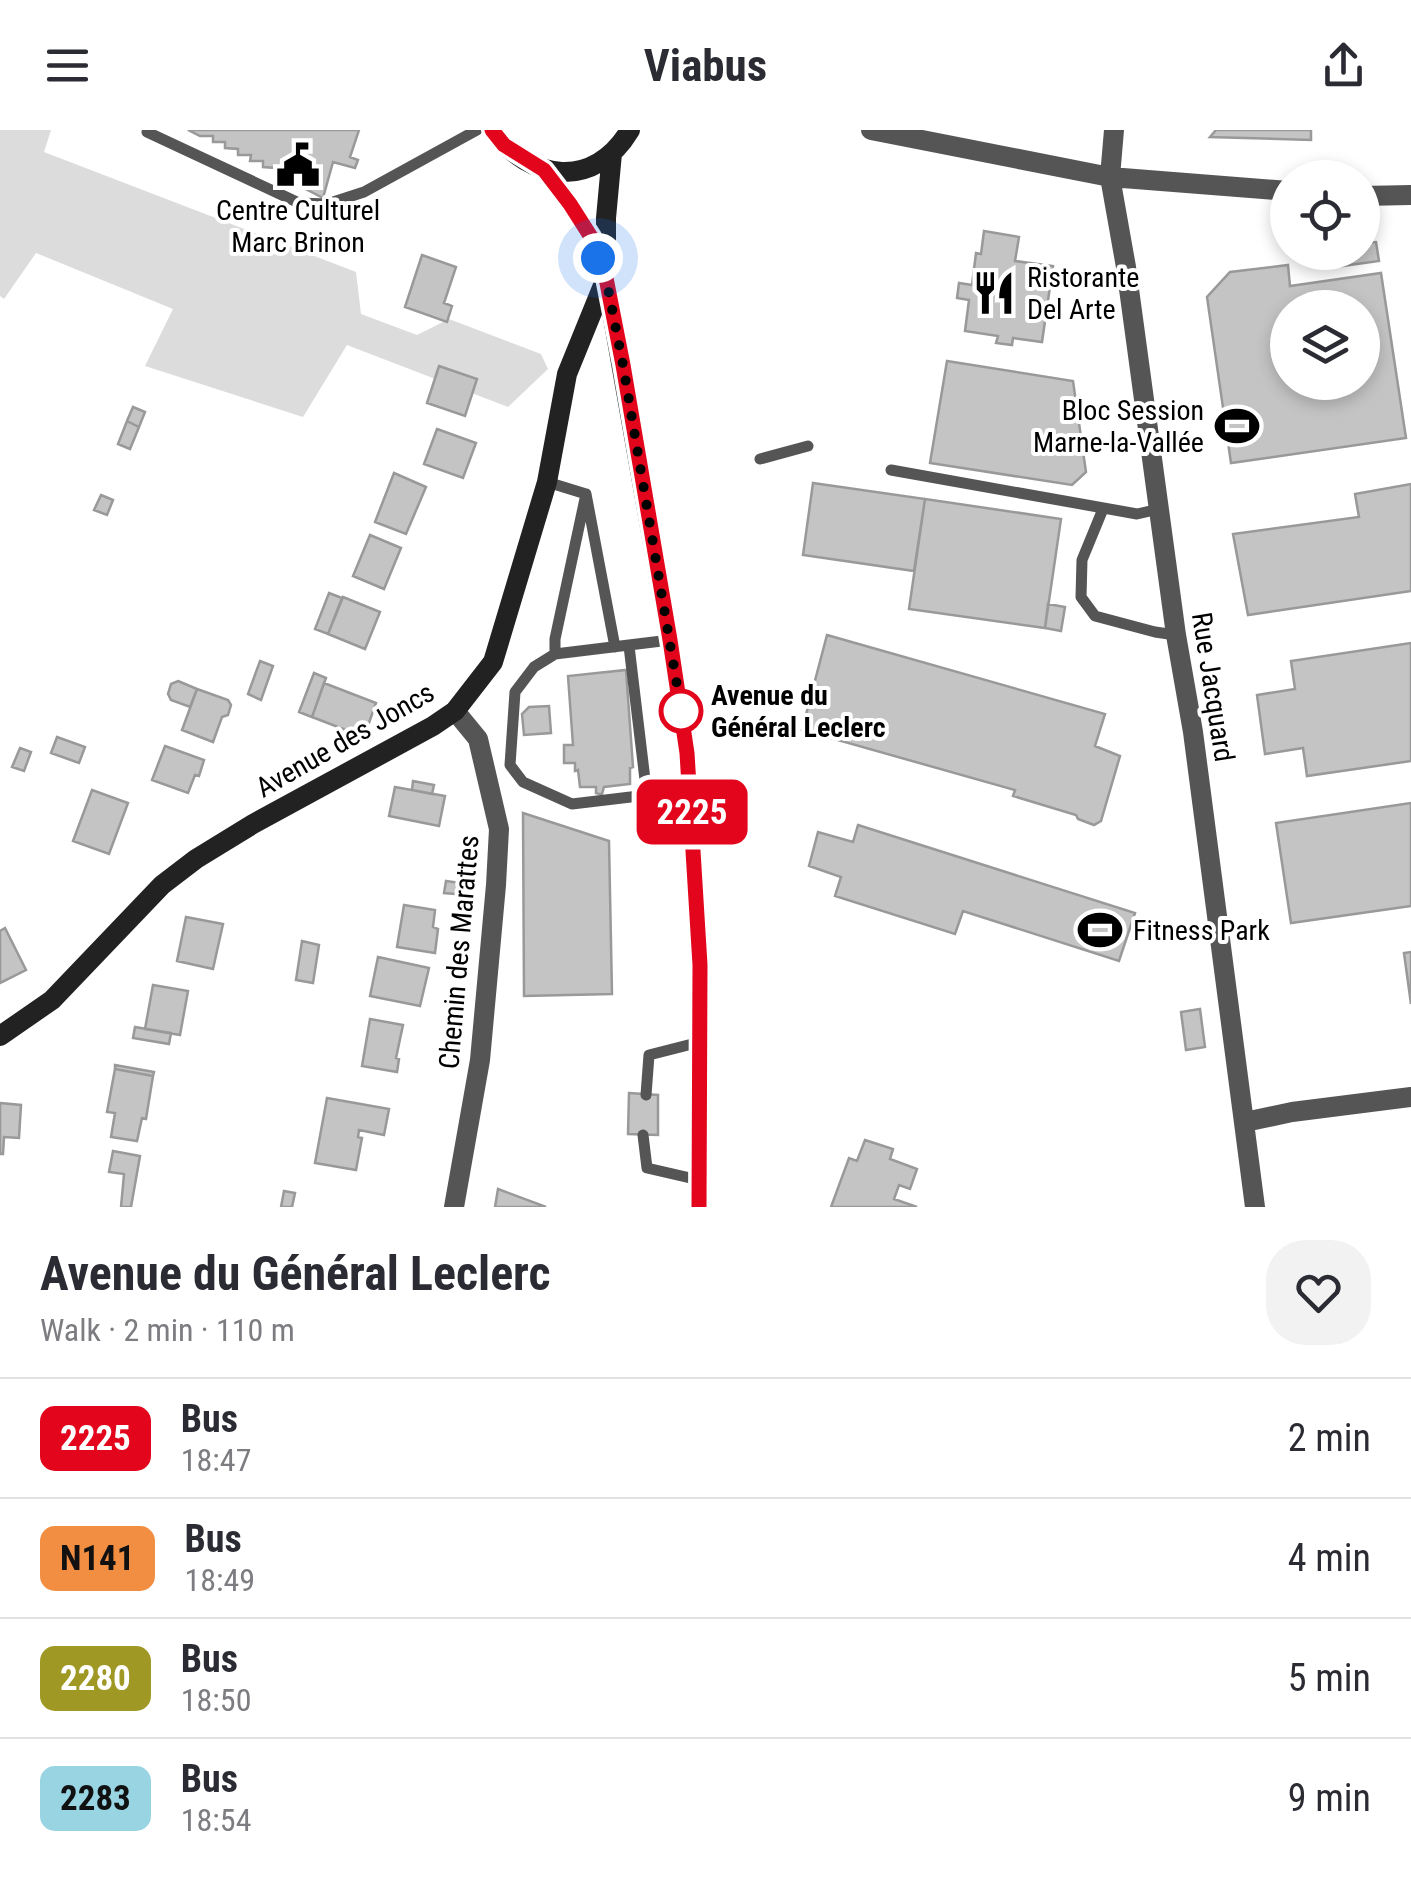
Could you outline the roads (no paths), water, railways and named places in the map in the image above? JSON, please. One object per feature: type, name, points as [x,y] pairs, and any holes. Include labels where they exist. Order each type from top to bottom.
[{"type":"main road","points":[[492,130],[504,145],[544,170],[558,174],[582,170],[612,153],[630,130]]},
{"type":"main road","points":[[612,153],[606,278],[670,640],[692,813],[700,965],[699,1207]]},
{"type":"main road","points":[[544,170],[591,237],[606,278]]},
{"type":"main road","name":"Avenue des Joncs","points":[[0,1036],[52,1000],[162,884],[196,859],[455,711],[494,662],[547,482],[567,374],[606,278]]},
{"type":"street","points":[[872,130],[1110,177],[1270,190]]},
{"type":"street","name":"Rue Jacquard","points":[[1114,130],[1110,177],[1193,732],[1255,1207]]},
{"type":"street","points":[[1380,196],[1411,195]]},
{"type":"street","name":"Chemin des Marattes","points":[[454,1207],[480,1060],[499,829],[478,738],[455,711]]},
{"type":"street","points":[[1245,1122],[1411,1097]]},
{"type":"lane","points":[[148,132],[300,203],[327,204],[364,192],[476,130]]},
{"type":"lane","points":[[760,460],[808,446]]},
{"type":"lane","points":[[891,470],[1137,514],[1159,509]]},
{"type":"lane","points":[[547,482],[586,494]]},
{"type":"lane","points":[[586,494],[615,648]]},
{"type":"lane","points":[[555,654],[586,494]]},
{"type":"lane","points":[[1103,509],[1082,560],[1081,597],[1094,616],[1176,636]]},
{"type":"lane","points":[[630,646],[646,788],[639,796],[572,804],[523,782],[510,765],[515,692],[534,667],[555,654],[670,640]]},
{"type":"lane","points":[[646,1094],[649,1054],[700,1042]]},
{"type":"lane","points":[[644,1135],[647,1168],[699,1180]]},
{"type":"place","name":"Centre Culturel Marc Brinon","points":[[298,165]]},
{"type":"place","name":"Ristorante Del Arte","points":[[994,293]]},
{"type":"place","name":"Bloc Session Marne-la-Vallée","points":[[1237,426]]},
{"type":"place","name":"Avenue du Général Leclerc","points":[[681,711]]},
{"type":"place","name":"Fitness Park","points":[[1100,930]]}]
